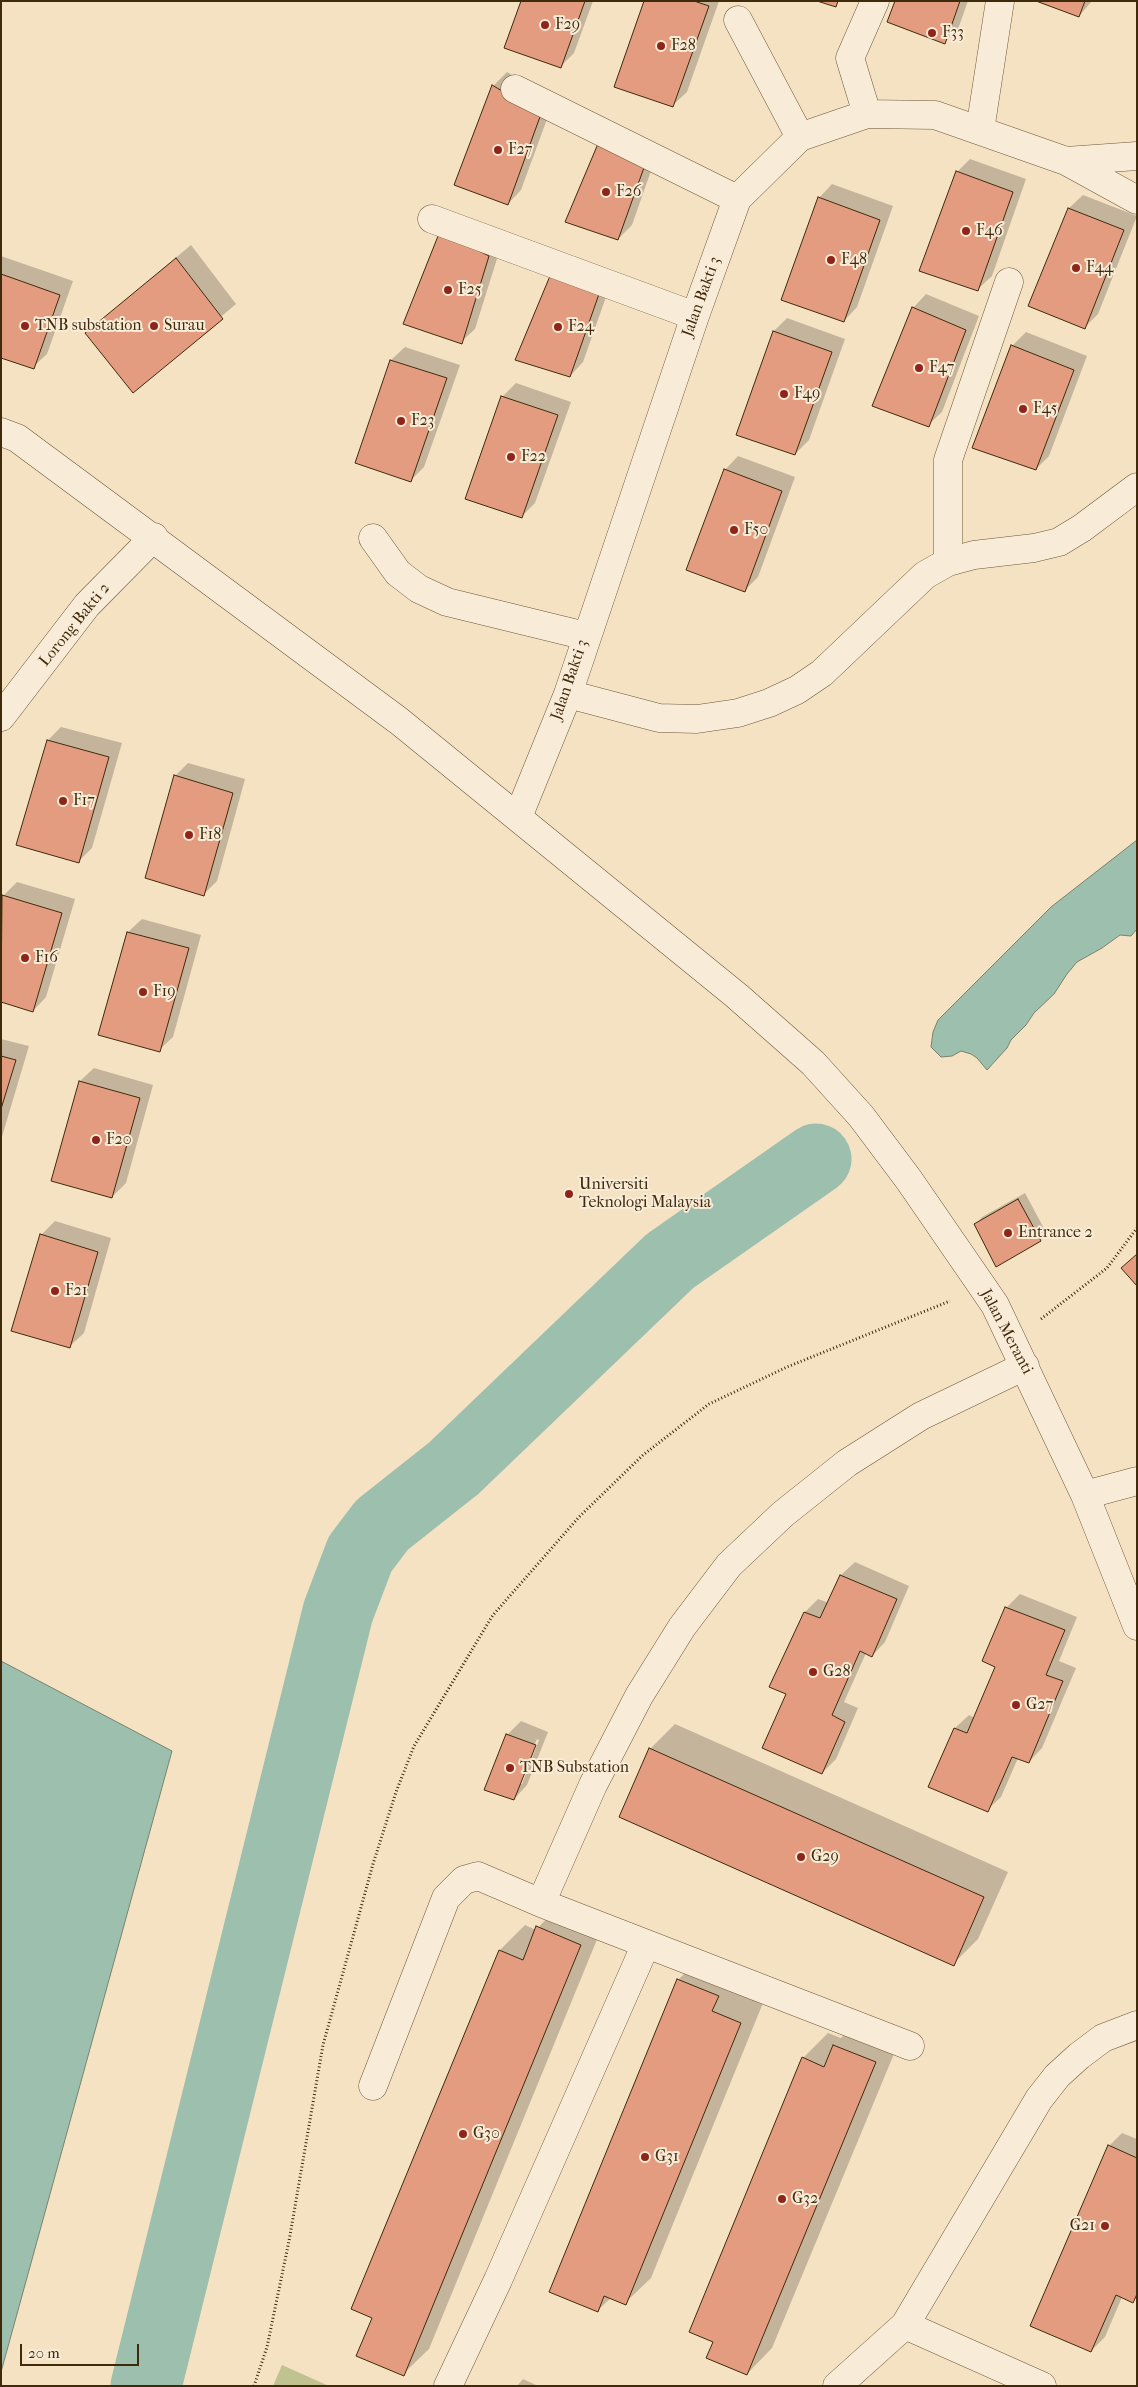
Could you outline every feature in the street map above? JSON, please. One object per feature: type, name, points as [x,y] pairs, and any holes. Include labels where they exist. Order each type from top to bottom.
[{"type":"street","points":[[867,114],[850,58],[875,1]]},
{"type":"street","points":[[980,130],[1000,1]]},
{"type":"street","points":[[738,20],[800,137]]},
{"type":"street","points":[[515,89],[737,199]]},
{"type":"street","name":"Jalan Bakti 3","points":[[518,817],[568,694],[694,316],[737,199],[800,137],[867,114],[935,115],[1066,161],[1137,200]]},
{"type":"street","points":[[1066,161],[1137,156]]},
{"type":"street","points":[[432,219],[694,316]]},
{"type":"street","points":[[948,562],[948,460],[1009,282]]},
{"type":"street","name":"Jalan Meranti","points":[[1,432],[17,438],[399,721],[729,990],[813,1063],[861,1116],[909,1180],[995,1305],[1084,1494],[1137,1626]]},
{"type":"street","points":[[568,694],[659,718],[697,719],[738,713],[769,703],[797,690],[822,673],[925,575],[948,562],[974,555],[1034,548],[1058,542],[1082,528],[1137,487]]},
{"type":"street","name":"Lorong Bakti 2","points":[[1,717],[87,605],[154,538]]},
{"type":"street","points":[[373,538],[398,573],[419,589],[447,602],[586,636]]},
{"type":"street","points":[[541,1903],[593,1785],[639,1696],[682,1627],[729,1566],[783,1514],[847,1463],[921,1416],[1025,1366]]},
{"type":"street","points":[[1084,1494],[1137,1481]]},
{"type":"street","points":[[373,2086],[446,1898],[464,1880],[478,1876],[541,1903],[910,2046]]},
{"type":"street","points":[[448,2386],[498,2280],[646,1944]]},
{"type":"street","points":[[837,2386],[905,2325],[1039,2099],[1057,2076],[1103,2038],[1137,2025]]},
{"type":"street","points":[[905,2325],[1042,2386]]},
{"type":"path","points":[[1013,1342],[1107,1268],[1137,1228]]},
{"type":"path","points":[[254,2386],[268,2347],[289,2241],[323,2045],[376,1855],[396,1792],[414,1746],[493,1615],[579,1517],[643,1455],[709,1404],[787,1367],[983,1288]]},
{"type":"green space","points":[[282,2365],[329,2386],[273,2386]]},
{"type":"shaded area","points":[[1137,840],[1137,929],[1131,936],[1120,935],[1077,962],[1054,994],[1034,1013],[987,1070],[977,1058],[961,1051],[952,1056],[941,1057],[931,1047],[933,1032],[938,1020],[1051,907]]},
{"type":"shaded area","points":[[1,1661],[172,1751],[1,2372]]},
{"type":"building","name":"F29","points":[[521,1],[585,1],[561,68],[504,48]]},
{"type":"building","name":"F28","points":[[644,1],[694,1],[709,6],[673,107],[614,87]]},
{"type":"building","points":[[817,1],[838,1],[836,7]]},
{"type":"building","name":"F33","points":[[895,1],[960,1],[945,44],[887,22]]},
{"type":"building","points":[[1036,1],[1085,1],[1079,17]]},
{"type":"building","name":"F27","points":[[492,85],[541,114],[508,205],[454,185]]},
{"type":"building","name":"F26","points":[[600,139],[646,162],[618,240],[565,222]]},
{"type":"building","name":"F46","points":[[956,171],[1013,192],[978,291],[919,271]]},
{"type":"building","name":"F48","points":[[818,197],[880,220],[844,322],[781,300]]},
{"type":"building","name":"F44","points":[[1068,208],[1124,230],[1085,329],[1028,306]]},
{"type":"building","name":"F25","points":[[440,231],[489,256],[462,344],[403,324]]},
{"type":"building","name":"Surau","points":[[176,258],[223,319],[133,393],[85,333]]},
{"type":"building","name":"TNB substation","points":[[1,274],[60,295],[34,369],[1,358]]},
{"type":"building","name":"F24","points":[[550,276],[599,294],[570,377],[515,360]]},
{"type":"building","name":"F47","points":[[912,307],[966,330],[929,427],[872,406]]},
{"type":"building","name":"F49","points":[[773,331],[832,352],[795,455],[736,435]]},
{"type":"building","name":"F45","points":[[1011,345],[1074,370],[1036,470],[972,448]]},
{"type":"building","name":"F23","points":[[390,360],[447,378],[411,482],[355,463]]},
{"type":"building","name":"F22","points":[[501,396],[558,415],[522,518],[465,499]]},
{"type":"building","name":"F50","points":[[724,469],[782,491],[745,592],[686,570]]},
{"type":"building","name":"F17","points":[[47,740],[109,757],[79,863],[16,845]]},
{"type":"building","name":"F18","points":[[174,775],[233,793],[204,896],[145,878]]},
{"type":"building","name":"F16","points":[[2,895],[62,913],[33,1012],[1,1002]]},
{"type":"building","name":"F19","points":[[127,932],[189,948],[160,1052],[98,1035]]},
{"type":"building","points":[[1,1056],[16,1060],[1,1109]]},
{"type":"building","name":"F20","points":[[79,1081],[140,1098],[112,1198],[51,1181]]},
{"type":"building","name":"Entrance 2","points":[[1018,1199],[1041,1241],[996,1267],[974,1224]]},
{"type":"building","name":"F21","points":[[40,1234],[98,1252],[70,1348],[11,1331]]},
{"type":"building","points":[[1137,1254],[1137,1286],[1121,1268]]},
{"type":"building","name":"G28","points":[[840,1575],[897,1599],[872,1657],[860,1651],[832,1715],[845,1722],[822,1774],[762,1748],[786,1694],[769,1687],[804,1612],[820,1618]]},
{"type":"building","name":"G27","points":[[1005,1607],[1065,1630],[1046,1675],[1063,1681],[1029,1763],[1012,1757],[988,1812],[928,1787],[954,1728],[967,1733],[995,1667],[982,1661]]},
{"type":"building","name":"TNB Substation","points":[[506,1734],[536,1745],[514,1800],[484,1790]]},
{"type":"building","name":"G29","points":[[649,1748],[984,1897],[954,1966],[619,1817]]},
{"type":"building","name":"G30","points":[[536,1926],[581,1945],[404,2376],[356,2356],[372,2318],[351,2309],[499,1950],[523,1960]]},
{"type":"building","name":"G31","points":[[677,1979],[719,1996],[712,2011],[741,2023],[626,2305],[604,2296],[598,2312],[549,2292]]},
{"type":"building","name":"G32","points":[[833,2045],[876,2062],[747,2375],[706,2358],[713,2342],[689,2332],[802,2057],[824,2067]]},
{"type":"building","name":"G21","points":[[1108,2145],[1137,2158],[1137,2294],[1133,2303],[1116,2295],[1091,2352],[1030,2326]]},
{"type":"waterway","points":[[146,2386],[338,1612],[360,1554],[382,1525],[454,1468],[670,1261],[816,1159]]},
{"type":"place","name":"F29","points":[[545,25]]},
{"type":"place","name":"F33","points":[[932,33]]},
{"type":"place","name":"F28","points":[[661,46]]},
{"type":"place","name":"F27","points":[[498,150]]},
{"type":"place","name":"F26","points":[[606,192]]},
{"type":"place","name":"F46","points":[[966,231]]},
{"type":"place","name":"F48","points":[[831,260]]},
{"type":"place","name":"F44","points":[[1076,268]]},
{"type":"place","name":"F25","points":[[448,290]]},
{"type":"place","name":"TNB substation","points":[[25,326]]},
{"type":"place","name":"Surau","points":[[154,326]]},
{"type":"place","name":"F24","points":[[558,327]]},
{"type":"place","name":"F47","points":[[919,368]]},
{"type":"place","name":"F49","points":[[784,394]]},
{"type":"place","name":"F45","points":[[1023,409]]},
{"type":"place","name":"F23","points":[[401,421]]},
{"type":"place","name":"F22","points":[[511,457]]},
{"type":"place","name":"F50","points":[[734,530]]},
{"type":"place","name":"F17","points":[[63,801]]},
{"type":"place","name":"F18","points":[[189,835]]},
{"type":"place","name":"F16","points":[[25,958]]},
{"type":"place","name":"F19","points":[[143,992]]},
{"type":"place","name":"F20","points":[[96,1140]]},
{"type":"place","name":"Universiti Teknologi Malaysia","points":[[569,1194]]},
{"type":"place","name":"Entrance 2","points":[[1008,1233]]},
{"type":"place","name":"F21","points":[[55,1291]]},
{"type":"place","name":"G28","points":[[813,1672]]},
{"type":"place","name":"G27","points":[[1016,1705]]},
{"type":"place","name":"TNB Substation","points":[[510,1768]]},
{"type":"place","name":"G29","points":[[801,1857]]},
{"type":"place","name":"G30","points":[[463,2134]]},
{"type":"place","name":"G31","points":[[645,2157]]},
{"type":"place","name":"G32","points":[[782,2199]]},
{"type":"place","name":"G21","points":[[1105,2226]]}]
